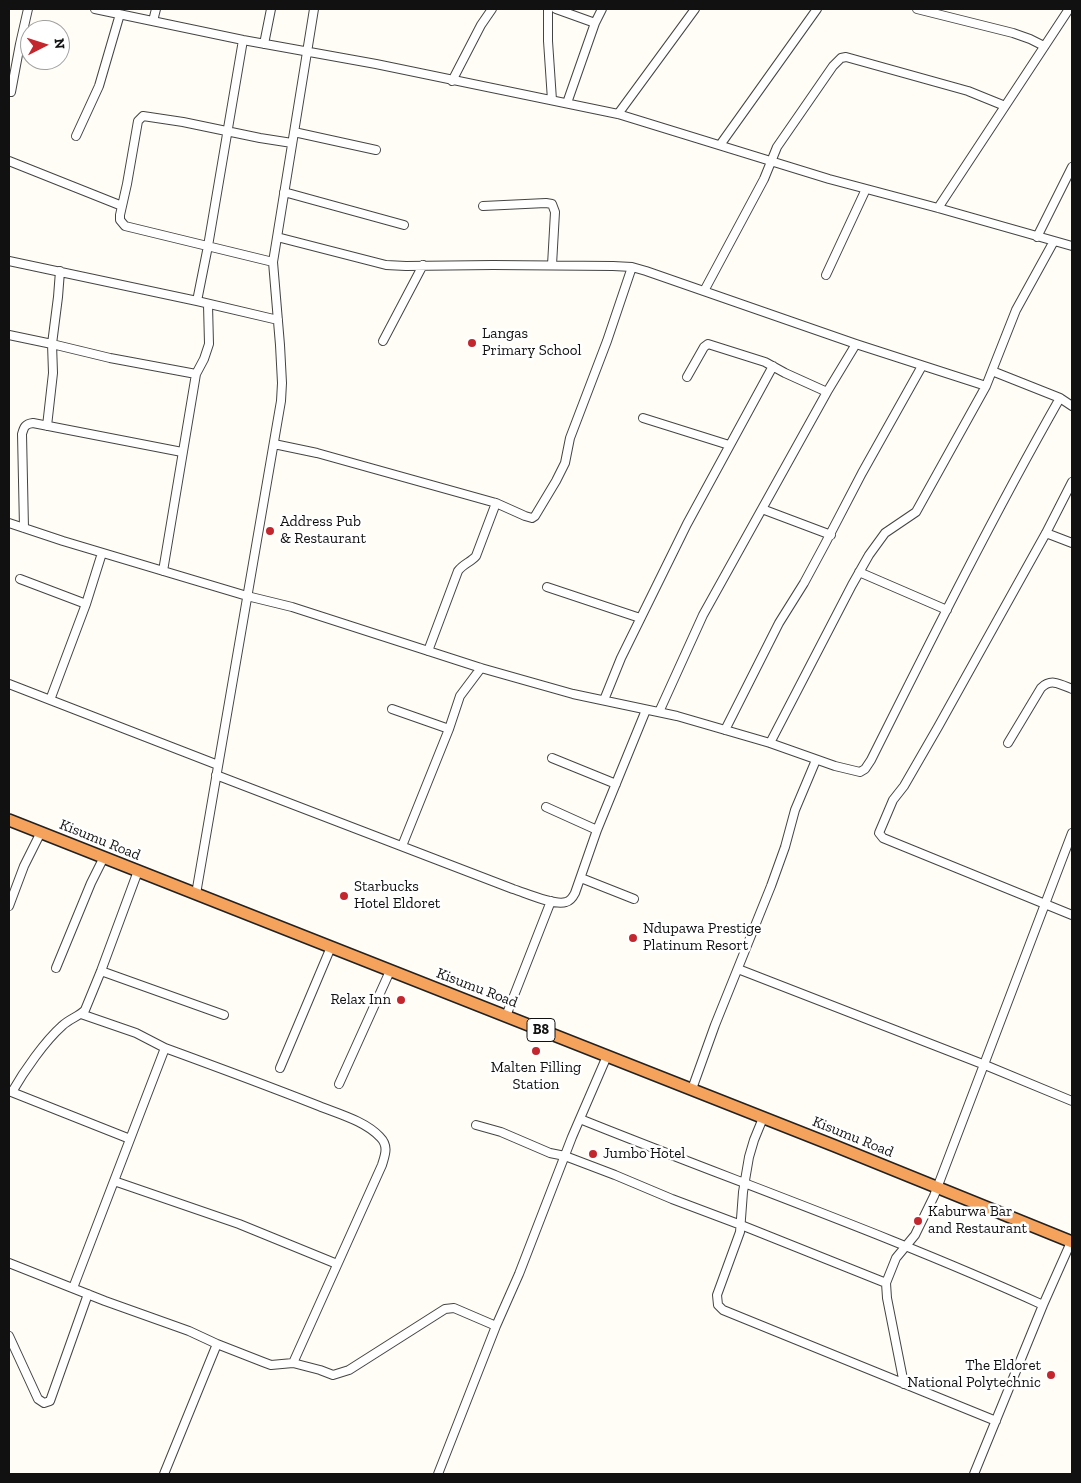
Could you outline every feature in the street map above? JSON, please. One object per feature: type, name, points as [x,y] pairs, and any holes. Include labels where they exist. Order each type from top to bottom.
[{"type":"highway","name":"Kisumu Road","points":[[9,820],[692,1089],[1072,1242]]},
{"type":"street","points":[[11,92],[28,9]]},
{"type":"street","points":[[95,9],[618,114],[770,162],[1072,246]]},
{"type":"street","points":[[153,21],[156,9]]},
{"type":"street","points":[[264,44],[271,9]]},
{"type":"street","points":[[196,894],[282,392],[273,262],[314,9]]},
{"type":"street","points":[[452,81],[481,25],[492,9]]},
{"type":"street","points":[[548,9],[552,100]]},
{"type":"street","points":[[556,9],[595,22]]},
{"type":"street","points":[[567,103],[595,22],[602,9]]},
{"type":"street","points":[[618,114],[695,9]]},
{"type":"street","points":[[720,145],[817,9]]},
{"type":"street","points":[[917,9],[1012,33],[1044,46]]},
{"type":"street","points":[[938,208],[1069,9]]},
{"type":"street","points":[[76,136],[99,86],[120,14]]},
{"type":"street","points":[[197,301],[243,40]]},
{"type":"street","points":[[704,291],[760,187],[770,162],[783,138],[833,66],[841,58],[846,57],[968,91],[1005,106]]},
{"type":"street","points":[[273,262],[125,226],[120,220],[122,206],[140,118],[146,116],[207,126],[292,143]]},
{"type":"street","points":[[294,132],[376,150]]},
{"type":"street","points":[[9,161],[122,206]]},
{"type":"street","points":[[1037,236],[1072,167]]},
{"type":"street","points":[[826,275],[866,189]]},
{"type":"street","points":[[284,192],[404,226]]},
{"type":"street","points":[[483,206],[552,204],[555,212],[552,266]]},
{"type":"street","points":[[277,237],[373,263],[396,266],[632,267],[856,344],[986,386]]},
{"type":"street","points":[[770,743],[869,554],[885,533],[916,512],[986,386],[1016,310],[1054,241]]},
{"type":"street","points":[[9,261],[278,320]]},
{"type":"street","points":[[382,341],[423,265]]},
{"type":"street","points":[[274,444],[316,453],[496,503],[532,518],[538,512],[565,463],[570,438],[604,350],[632,267]]},
{"type":"street","points":[[47,426],[53,374],[52,344],[60,271]]},
{"type":"street","points":[[163,571],[196,374],[209,344],[208,305]]},
{"type":"street","points":[[9,335],[110,358],[196,374]]},
{"type":"street","points":[[687,377],[704,347],[708,344],[749,356],[774,366],[826,392]]},
{"type":"street","points":[[659,712],[703,615],[826,392],[856,344]]},
{"type":"street","points":[[604,700],[621,658],[687,524],[774,366]]},
{"type":"street","points":[[725,730],[779,623],[831,535],[862,473],[922,366]]},
{"type":"street","points":[[992,371],[1060,398],[1072,406]]},
{"type":"street","points":[[9,523],[102,553],[247,596],[292,607],[481,668],[573,694],[659,712],[725,730],[857,772],[866,769],[1028,454],[1060,398]]},
{"type":"street","points":[[643,418],[729,445]]},
{"type":"street","points":[[24,528],[22,434],[24,427],[28,423],[182,452]]},
{"type":"street","points":[[1072,482],[1046,533],[933,735],[904,786],[892,800],[879,833],[883,838],[1072,915]]},
{"type":"street","points":[[428,651],[458,571],[476,556],[496,503]]},
{"type":"street","points":[[762,509],[831,535]]},
{"type":"street","points":[[1046,533],[1072,543]]},
{"type":"street","points":[[50,700],[86,604],[102,553]]},
{"type":"street","points":[[859,572],[947,610]]},
{"type":"street","points":[[20,579],[86,604]]},
{"type":"street","points":[[547,587],[640,618]]},
{"type":"street","points":[[402,846],[449,730],[460,696],[481,668]]},
{"type":"street","points":[[1008,743],[1040,688],[1050,682],[1057,682],[1072,689]]},
{"type":"street","points":[[9,684],[218,765]]},
{"type":"street","points":[[392,710],[449,730]]},
{"type":"street","points":[[216,775],[513,889],[551,901],[566,902],[575,893],[597,830],[646,710]]},
{"type":"street","points":[[552,758],[616,784]]},
{"type":"street","points":[[692,1089],[715,1024],[782,855],[795,810],[816,760]]},
{"type":"street","points":[[546,808],[597,830]]},
{"type":"street","points":[[9,906],[24,866],[41,832]]},
{"type":"street","points":[[904,1384],[887,1298],[886,1283],[899,1253],[907,1246],[923,1222],[1044,904],[1072,837]]},
{"type":"street","points":[[56,968],[91,883],[104,857]]},
{"type":"street","points":[[130,1139],[10,1091],[52,1035],[67,1021],[81,1014],[89,1002],[138,871]]},
{"type":"street","points":[[581,878],[634,899]]},
{"type":"street","points":[[506,1016],[551,901]]},
{"type":"street","points":[[280,1068],[331,947]]},
{"type":"street","points":[[738,969],[1072,1101]]},
{"type":"street","points":[[101,970],[224,1015]]},
{"type":"street","points":[[339,1084],[390,971]]},
{"type":"street","points":[[81,1014],[136,1033],[165,1048],[273,1087],[358,1122],[380,1137],[386,1147],[382,1165],[293,1363]]},
{"type":"street","points":[[73,1288],[165,1048]]},
{"type":"street","points":[[438,1474],[496,1326],[519,1274],[565,1156],[607,1056]]},
{"type":"street","points":[[763,1118],[751,1149],[738,1240],[717,1295],[716,1301],[720,1308],[996,1421]]},
{"type":"street","points":[[580,1119],[907,1246],[978,1275],[1043,1305]]},
{"type":"street","points":[[476,1124],[501,1132],[550,1153],[565,1156],[615,1175],[886,1283]]},
{"type":"street","points":[[114,1181],[239,1224],[337,1264]]},
{"type":"street","points":[[974,1474],[1043,1305],[1072,1242]]},
{"type":"street","points":[[9,1263],[189,1331],[272,1365],[293,1363],[329,1374],[337,1375],[343,1372],[436,1314],[450,1308],[496,1326]]},
{"type":"street","points":[[9,1336],[38,1399],[44,1403],[50,1401],[88,1294]]},
{"type":"street","points":[[164,1474],[217,1344]]},
{"type":"place","name":"Langas Primary School","points":[[472,343]]},
{"type":"place","name":"Address Pub & Restaurant","points":[[270,531]]},
{"type":"place","name":"Starbucks Hotel Eldoret","points":[[344,896]]},
{"type":"place","name":"Ndupawa Prestige Platinum Resort","points":[[633,938]]},
{"type":"place","name":"Relax Inn","points":[[401,1000]]},
{"type":"place","name":"Malten Filling Station","points":[[536,1051]]},
{"type":"place","name":"Jumbo Hotel","points":[[593,1154]]},
{"type":"place","name":"Kaburwa Bar and Restaurant","points":[[918,1221]]},
{"type":"place","name":"The Eldoret National Polytechnic","points":[[1051,1375]]}]
